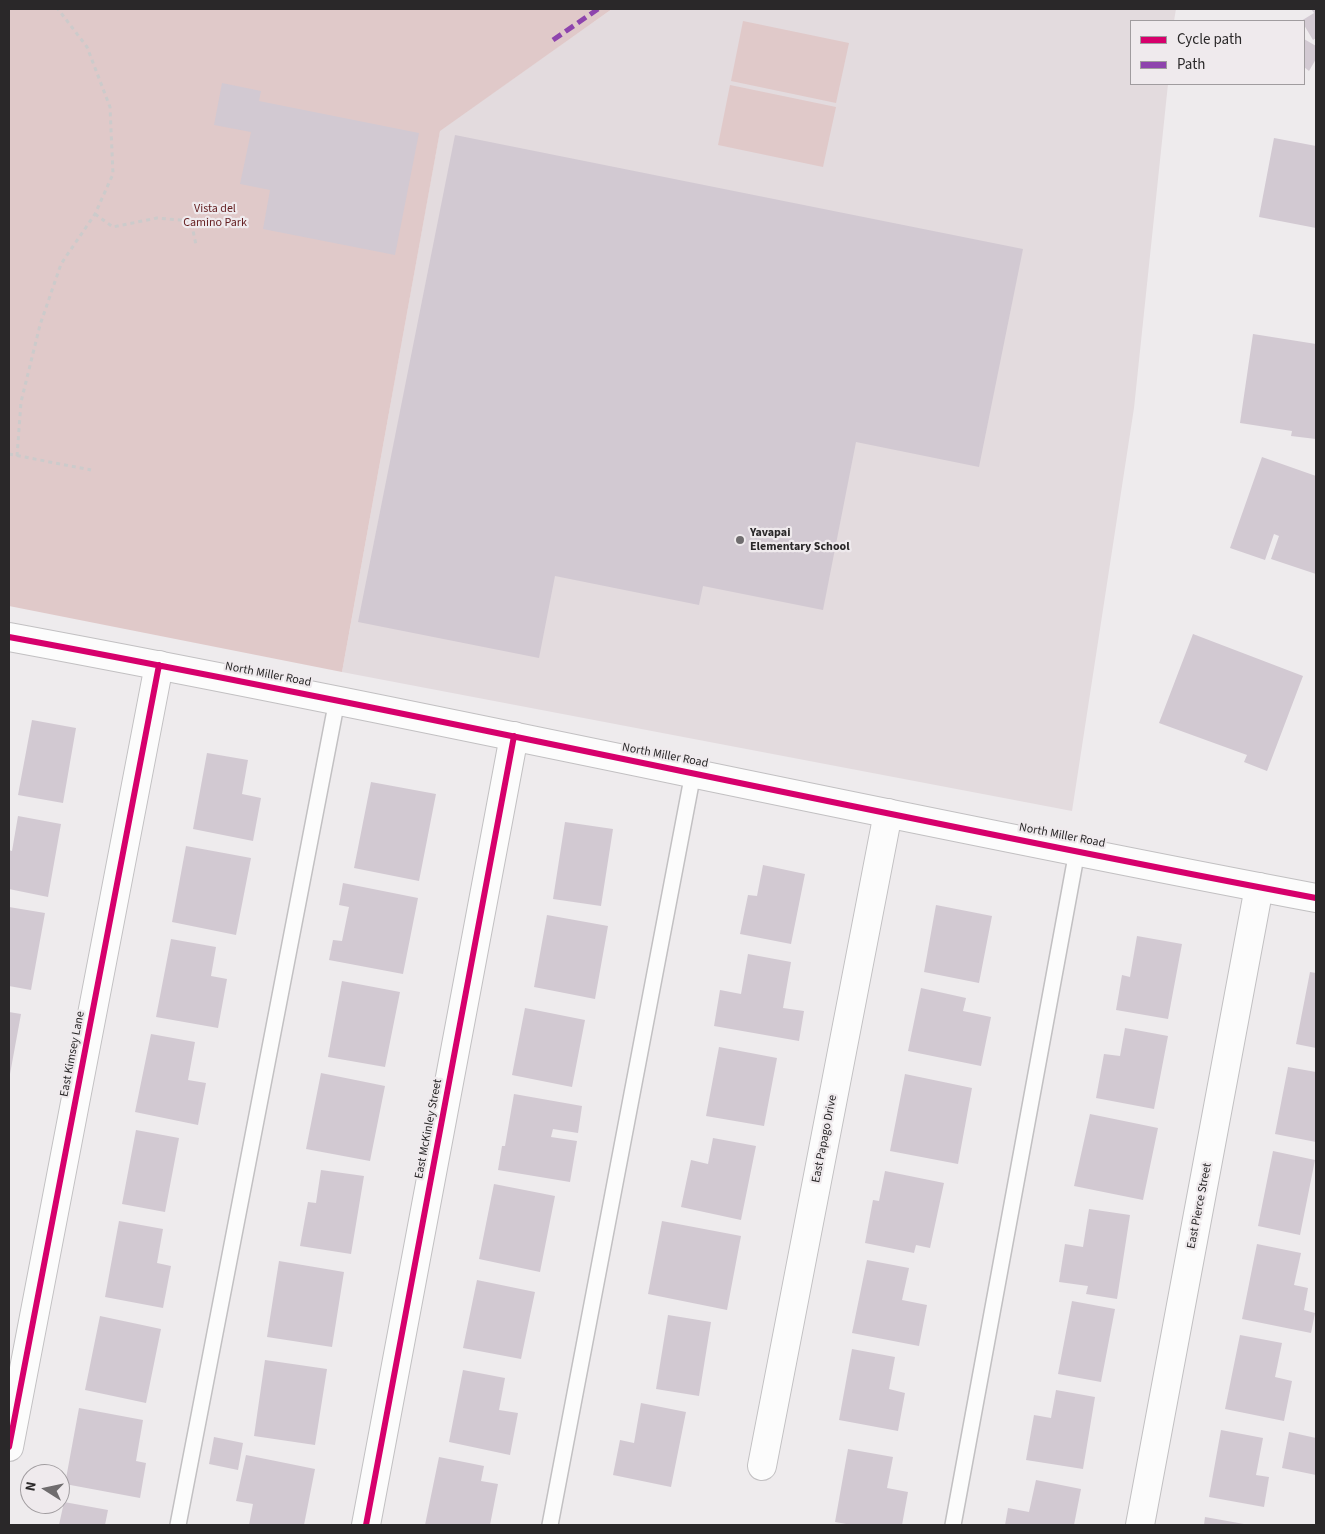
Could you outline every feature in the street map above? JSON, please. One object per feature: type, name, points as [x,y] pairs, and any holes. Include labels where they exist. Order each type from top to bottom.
[{"type":"street","name":"North Miller Road","points":[[9,637],[337,700],[888,813],[1316,898]]},
{"type":"street","name":"East Kimsey Lane","points":[[9,1447],[159,665]]},
{"type":"street","name":"East McKinley Street","points":[[366,1525],[514,736]]},
{"type":"street","name":"East Papago Drive","points":[[762,1466],[888,813]]},
{"type":"street","name":"East Pierce Street","points":[[1140,1525],[1259,887]]},
{"type":"lane","points":[[178,1525],[337,700]]},
{"type":"lane","points":[[550,1525],[693,773]]},
{"type":"lane","points":[[953,1525],[1077,851]]},
{"type":"path","points":[[17,456],[21,402],[40,325],[61,264],[95,214],[112,174],[110,107],[87,47],[58,9]]},
{"type":"path","points":[[95,214],[113,227],[157,218],[191,220],[196,245]]},
{"type":"path","points":[[9,454],[91,470]]},
{"type":"shaded area","name":"Yavapai Elementary School","points":[[612,9],[1176,9],[1174,20],[1130,20],[1130,85],[1168,85],[1134,408],[1072,811],[342,672],[440,130]]},
{"type":"green space","name":"Vista del Camino Park","points":[[9,9],[612,9],[440,131],[342,672],[9,606]]},
{"type":"green space","points":[[743,21],[849,43],[836,103],[731,81]]},
{"type":"green space","points":[[730,85],[836,107],[823,167],[718,145]]},
{"type":"building","points":[[1311,9],[1316,9],[1316,38],[1313,40],[1305,27],[1305,20],[1303,20],[1314,13]]},
{"type":"building","points":[[1305,40],[1316,46],[1316,59],[1309,71],[1305,68]]},
{"type":"building","points":[[222,83],[261,91],[259,101],[419,133],[395,255],[263,229],[270,190],[240,184],[251,132],[214,125]]},
{"type":"building","points":[[455,135],[1023,249],[979,467],[856,442],[823,610],[703,586],[699,605],[555,576],[539,658],[358,622]]},
{"type":"building","points":[[1274,138],[1316,146],[1316,228],[1259,217]]},
{"type":"building","points":[[1253,334],[1316,344],[1316,439],[1291,436],[1292,431],[1240,423]]},
{"type":"building","points":[[1262,457],[1316,476],[1316,574],[1271,559],[1279,536],[1274,534],[1265,560],[1230,548]]},
{"type":"building","points":[[1193,634],[1303,676],[1267,771],[1244,762],[1247,755],[1159,723]]},
{"type":"building","points":[[32,720],[76,728],[63,803],[18,795]]},
{"type":"building","points":[[207,753],[248,760],[242,794],[261,798],[253,841],[193,829]]},
{"type":"building","points":[[371,782],[436,794],[419,881],[354,868]]},
{"type":"building","points":[[18,816],[61,824],[48,897],[9,889],[9,850],[12,851]]},
{"type":"building","points":[[565,822],[613,829],[601,906],[553,899]]},
{"type":"building","points":[[186,846],[251,858],[236,935],[172,922]]},
{"type":"building","points":[[763,865],[805,874],[791,944],[740,934],[748,895],[757,896]]},
{"type":"building","points":[[343,883],[418,898],[403,974],[329,960],[333,940],[342,941],[349,907],[339,905]]},
{"type":"building","points":[[936,905],[992,916],[979,983],[924,972]]},
{"type":"building","points":[[9,907],[45,913],[31,990],[9,986]]},
{"type":"building","points":[[547,915],[608,926],[595,999],[534,987]]},
{"type":"building","points":[[1137,936],[1182,944],[1168,1019],[1116,1010],[1122,975],[1130,977]]},
{"type":"building","points":[[171,939],[216,947],[211,976],[227,979],[218,1028],[156,1017]]},
{"type":"building","points":[[748,954],[791,962],[783,1008],[804,1011],[799,1041],[714,1026],[720,990],[741,994]]},
{"type":"building","points":[[1310,972],[1316,973],[1316,1048],[1296,1044]]},
{"type":"building","points":[[342,981],[400,992],[385,1067],[328,1057]]},
{"type":"building","points":[[921,988],[966,998],[963,1011],[991,1017],[981,1066],[908,1051]]},
{"type":"building","points":[[525,1008],[585,1020],[572,1087],[512,1075]]},
{"type":"building","points":[[9,1012],[21,1014],[10,1074],[9,1074]]},
{"type":"building","points":[[1125,1028],[1168,1036],[1154,1109],[1096,1098],[1104,1054],[1120,1056]]},
{"type":"building","points":[[151,1034],[195,1042],[188,1080],[206,1083],[198,1125],[135,1112]]},
{"type":"building","points":[[719,1047],[777,1058],[764,1126],[706,1116]]},
{"type":"building","points":[[1288,1067],[1316,1072],[1316,1142],[1275,1134]]},
{"type":"building","points":[[321,1073],[385,1086],[370,1161],[306,1149]]},
{"type":"building","points":[[905,1074],[972,1088],[958,1164],[890,1151]]},
{"type":"building","points":[[514,1094],[582,1106],[578,1133],[553,1129],[551,1137],[577,1141],[570,1182],[498,1170],[502,1146],[505,1146]]},
{"type":"building","points":[[1090,1114],[1158,1128],[1143,1200],[1074,1186]]},
{"type":"building","points":[[136,1130],[179,1138],[165,1212],[122,1204]]},
{"type":"building","points":[[713,1138],[756,1146],[741,1220],[681,1207],[691,1160],[708,1164]]},
{"type":"building","points":[[1273,1151],[1315,1160],[1300,1235],[1258,1226]]},
{"type":"building","points":[[321,1170],[364,1176],[351,1254],[300,1246],[308,1202],[316,1203]]},
{"type":"building","points":[[885,1171],[944,1183],[930,1248],[916,1245],[914,1253],[865,1243],[873,1200],[879,1201]]},
{"type":"building","points":[[494,1184],[555,1196],[540,1272],[479,1259]]},
{"type":"building","points":[[1089,1209],[1130,1215],[1117,1299],[1086,1294],[1088,1286],[1059,1282],[1065,1244],[1083,1247]]},
{"type":"building","points":[[119,1221],[163,1229],[157,1263],[171,1266],[163,1308],[105,1297]]},
{"type":"building","points":[[662,1221],[741,1236],[727,1310],[648,1294]]},
{"type":"building","points":[[1257,1244],[1301,1253],[1294,1285],[1308,1288],[1304,1310],[1315,1313],[1311,1333],[1242,1319]]},
{"type":"building","points":[[867,1260],[909,1268],[902,1300],[927,1305],[919,1346],[852,1333]]},
{"type":"building","points":[[279,1261],[344,1272],[332,1347],[267,1337]]},
{"type":"building","points":[[477,1280],[535,1292],[521,1359],[463,1348]]},
{"type":"building","points":[[1072,1301],[1115,1309],[1101,1382],[1058,1374]]},
{"type":"building","points":[[668,1315],[711,1322],[699,1396],[656,1389]]},
{"type":"building","points":[[100,1316],[161,1329],[146,1403],[85,1390]]},
{"type":"building","points":[[1240,1335],[1282,1343],[1275,1377],[1292,1381],[1284,1421],[1225,1409]]},
{"type":"building","points":[[852,1349],[895,1357],[889,1389],[905,1393],[898,1431],[839,1420]]},
{"type":"building","points":[[265,1360],[327,1369],[315,1445],[254,1436]]},
{"type":"building","points":[[463,1370],[505,1378],[499,1410],[518,1413],[510,1455],[449,1442]]},
{"type":"building","points":[[1056,1390],[1095,1397],[1083,1469],[1026,1460],[1034,1415],[1051,1418]]},
{"type":"building","points":[[641,1403],[686,1412],[671,1487],[613,1475],[620,1440],[634,1443]]},
{"type":"building","points":[[79,1408],[143,1420],[136,1461],[146,1463],[140,1498],[70,1485],[69,1464]]},
{"type":"building","points":[[1221,1430],[1263,1438],[1256,1475],[1269,1477],[1264,1507],[1209,1497]]},
{"type":"building","points":[[1289,1432],[1316,1438],[1316,1475],[1282,1468]]},
{"type":"building","points":[[214,1437],[243,1443],[238,1470],[209,1464]]},
{"type":"building","points":[[848,1449],[893,1457],[887,1488],[908,1492],[902,1525],[852,1525],[835,1522]]},
{"type":"building","points":[[246,1455],[315,1469],[304,1525],[249,1525],[253,1504],[236,1501]]},
{"type":"building","points":[[439,1457],[484,1466],[481,1481],[498,1484],[490,1525],[425,1525]]},
{"type":"building","points":[[1036,1480],[1081,1489],[1074,1525],[1005,1525],[1008,1508],[1029,1512]]},
{"type":"building","points":[[70,1503],[108,1510],[105,1525],[59,1525],[61,1514],[70,1514]]},
{"type":"building","points":[[1205,1517],[1244,1524],[1244,1525],[1204,1525]]},
{"type":"marked path","points":[[553,40],[598,9]]},
{"type":"cycle path","points":[[9,637],[336,700],[1152,867],[1316,898]]},
{"type":"cycle path","points":[[9,1447],[159,665]]},
{"type":"cycle path","points":[[366,1525],[514,736]]},
{"type":"place","name":"Yavapai Elementary School","points":[[740,540]]}]
